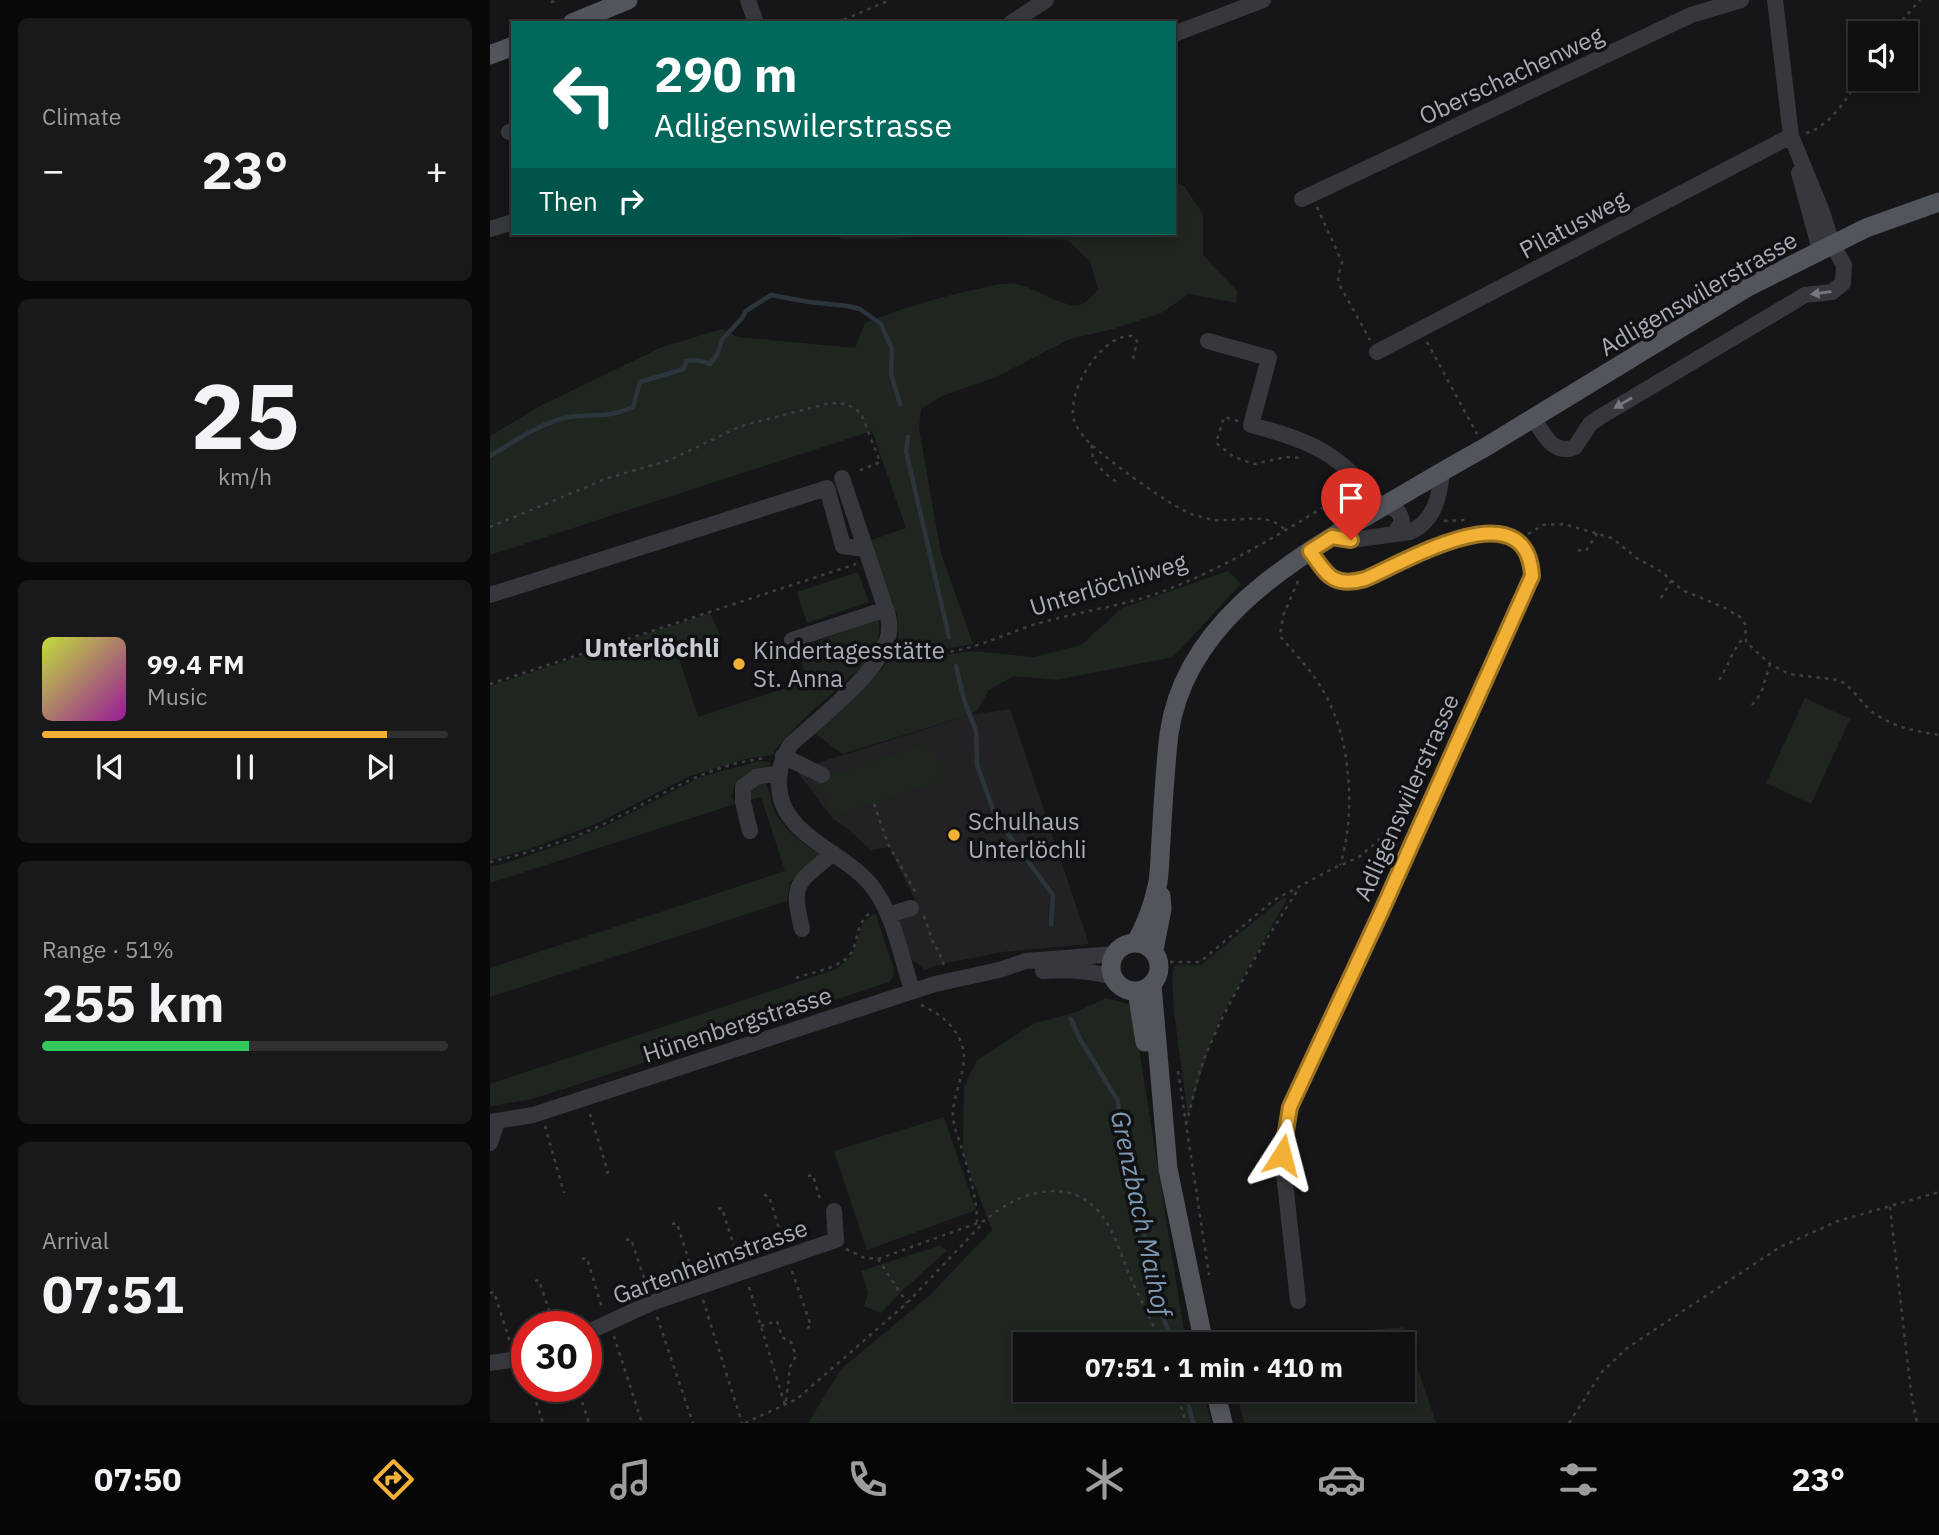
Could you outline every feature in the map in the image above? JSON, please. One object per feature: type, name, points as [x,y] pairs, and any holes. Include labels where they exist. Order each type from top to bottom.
[{"type":"main road","points":[[577,21],[628,0]]},
{"type":"main road","points":[[490,55],[511,47]]},
{"type":"main road","name":"Adligenswilerstrasse","points":[[1145,946],[1162,909],[1158,882],[1170,731],[1176,701],[1185,678],[1212,635],[1242,602],[1332,537],[1748,287],[1883,221],[1939,202]]},
{"type":"main road","points":[[1145,946],[1159,958],[1158,977],[1144,988],[1127,989],[1119,985],[1113,977],[1111,965],[1115,954],[1120,947],[1145,946]]},
{"type":"main road","points":[[1144,988],[1155,1133],[1168,1169],[1194,1332]]},
{"type":"main road","points":[[1218,1402],[1223,1423]]},
{"type":"street","points":[[748,0],[755,21]]},
{"type":"street","points":[[1014,21],[1046,0]]},
{"type":"street","points":[[1176,33],[1263,0]]},
{"type":"street","name":"Oberschachenweg","points":[[1306,196],[1691,15],[1741,0]]},
{"type":"street","points":[[1533,418],[1554,447],[1575,447],[1590,424],[1600,417],[1805,295],[1832,292],[1843,283],[1844,265],[1826,247],[1821,209],[1791,136],[1775,0]]},
{"type":"street","name":"Pilatusweg","points":[[1377,352],[1791,136]]},
{"type":"street","points":[[490,229],[511,223]]},
{"type":"street","points":[[1208,341],[1269,358],[1251,425],[1275,431],[1324,451],[1341,462],[1363,483],[1381,508],[1393,508],[1401,516],[1401,528],[1395,533]]},
{"type":"street","points":[[1332,537],[1351,540],[1410,532],[1427,521],[1432,513],[1441,485],[1442,471]]},
{"type":"street","points":[[750,831],[743,802],[743,787],[779,762],[792,744],[871,670],[886,644],[889,624],[886,609],[842,478]]},
{"type":"street","points":[[490,595],[827,488],[843,546],[867,554]]},
{"type":"street","name":"Adligenswilerstrasse","points":[[1298,1301],[1282,1155],[1290,1107],[1532,576],[1531,560],[1525,548],[1517,539],[1506,535],[1472,535],[1454,540],[1352,583],[1338,582],[1327,575],[1310,551]]},
{"type":"street","points":[[792,640],[886,609]]},
{"type":"street","points":[[779,762],[821,775]]},
{"type":"street","points":[[779,762],[779,794],[785,811],[802,830],[867,880],[883,903],[883,913],[915,997]]},
{"type":"street","points":[[802,929],[796,906],[796,888],[800,881],[833,853]]},
{"type":"street","points":[[883,913],[911,908]]},
{"type":"street","name":"Hünenbergstrasse","points":[[494,1122],[533,1115],[915,997],[958,978],[999,970],[1026,961],[1115,954]]},
{"type":"street","name":"Hünenbergstrasse","points":[[999,970],[1074,970],[1113,977]]},
{"type":"street","points":[[490,1143],[494,1122]]},
{"type":"street","points":[[834,1211],[836,1240]]},
{"type":"street","name":"Gartenheimstrasse","points":[[602,1325],[650,1298],[697,1287],[836,1240]]},
{"type":"street","points":[[490,1363],[511,1359]]},
{"type":"path","points":[[551,2],[559,0]]},
{"type":"path","points":[[841,21],[890,0]]},
{"type":"path","points":[[1902,21],[1920,0]]},
{"type":"path","points":[[1791,136],[1819,130],[1853,91]]},
{"type":"path","points":[[1306,196],[1342,262],[1339,284],[1377,352]]},
{"type":"path","points":[[1420,330],[1478,437]]},
{"type":"path","points":[[1133,359],[1137,341],[1132,336],[1122,337],[1097,355],[1079,385],[1074,401],[1074,420],[1092,445],[1189,514],[1224,520],[1257,518],[1272,521],[1285,530]]},
{"type":"path","points":[[490,527],[608,478],[670,460],[741,426],[830,403],[847,404],[861,413],[880,462],[842,478]]},
{"type":"path","points":[[1251,425],[1224,417],[1216,443],[1234,457],[1254,464],[1286,457],[1302,458]]},
{"type":"path","points":[[1092,445],[1092,457],[1118,482]]},
{"type":"path","name":"Unterlöchliweg","points":[[886,644],[919,653],[970,649],[1051,620],[1160,592],[1234,560],[1363,483]]},
{"type":"path","points":[[1343,487],[1348,492]]},
{"type":"path","points":[[1528,533],[1543,525],[1564,524],[1612,538],[1638,559],[1662,572],[1682,590],[1740,617],[1745,624],[1746,642],[1770,664],[1789,674],[1839,680],[1871,711],[1890,723],[1906,730],[1939,735]]},
{"type":"path","points":[[1578,550],[1586,551],[1598,532]]},
{"type":"path","points":[[490,684],[867,554]]},
{"type":"path","points":[[1300,575],[1283,616],[1280,636],[1326,696],[1344,738],[1350,816],[1346,848],[1340,865]]},
{"type":"path","points":[[1661,598],[1671,581]]},
{"type":"path","points":[[1719,680],[1726,671],[1737,644],[1745,637]]},
{"type":"path","points":[[1752,705],[1760,694],[1770,664]]},
{"type":"path","points":[[490,862],[570,838],[610,821],[698,774],[747,760],[779,762]]},
{"type":"path","points":[[1170,962],[1200,962],[1274,900],[1359,857],[1378,841],[1393,818],[1402,797],[1429,806]]},
{"type":"path","points":[[874,804],[888,843],[915,891]]},
{"type":"path","points":[[1185,1127],[1204,1062],[1227,1013],[1275,925],[1300,886]]},
{"type":"path","points":[[796,978],[846,958],[851,954],[863,919],[883,913]]},
{"type":"path","points":[[931,937],[943,963]]},
{"type":"path","points":[[915,997],[942,1016],[960,1037],[964,1049],[960,1082],[953,1099],[953,1120],[977,1200],[977,1222]]},
{"type":"path","points":[[1177,1063],[1211,1286]]},
{"type":"path","points":[[591,1117],[608,1172],[605,1173]]},
{"type":"path","points":[[545,1126],[564,1193]]},
{"type":"path","points":[[808,1176],[813,1175],[821,1200]]},
{"type":"path","points":[[708,1322],[717,1355],[744,1423],[797,1399],[907,1303],[996,1211],[1039,1191],[1061,1191],[1080,1198],[1099,1212],[1116,1241],[1131,1279],[1158,1332]]},
{"type":"path","points":[[1569,1423],[1602,1372],[1627,1348],[1780,1247],[1838,1221],[1939,1192]]},
{"type":"path","points":[[764,1195],[769,1196],[787,1256]]},
{"type":"path","points":[[1891,1207],[1911,1393],[1917,1423]]},
{"type":"path","points":[[718,1209],[722,1208],[730,1241],[745,1275],[775,1380],[785,1405]]},
{"type":"path","points":[[907,1303],[878,1259],[986,1220]]},
{"type":"path","points":[[672,1224],[677,1223],[685,1257],[697,1287]]},
{"type":"path","points":[[626,1240],[631,1239],[672,1370],[693,1423]]},
{"type":"path","name":"Gartenheimstrasse","points":[[836,1240],[856,1255],[878,1259]]},
{"type":"path","points":[[582,1259],[587,1258],[595,1292],[642,1423]]},
{"type":"path","points":[[535,1281],[539,1280],[547,1311]]},
{"type":"path","points":[[796,1282],[797,1292],[811,1326],[807,1328]]},
{"type":"path","points":[[490,1293],[494,1292],[511,1337]]},
{"type":"path","points":[[750,1308],[755,1307]]},
{"type":"path","points":[[761,1326],[777,1321],[782,1337],[792,1342],[796,1356],[790,1367],[785,1405]]},
{"type":"path","points":[[500,1327],[505,1325]]},
{"type":"path","points":[[616,1362],[621,1360]]},
{"type":"path","points":[[627,1394],[632,1392]]},
{"type":"path","points":[[727,1393],[733,1392]]},
{"type":"path","points":[[534,1402],[543,1423]]},
{"type":"path","points":[[581,1402],[589,1423]]},
{"type":"path","points":[[1180,1402],[1186,1423]]},
{"type":"path","points":[[580,1413],[585,1412]]},
{"type":"shaded area","points":[[1176,182],[1184,186],[1203,214],[1203,255],[1237,291],[1236,303],[1189,294],[1161,313],[1113,329],[1070,339],[996,377],[942,396],[921,409],[919,429],[941,553],[973,644],[931,651],[898,646],[897,613],[893,610],[871,540],[906,528],[872,431],[490,555],[490,436],[542,405],[662,347],[722,329],[738,337],[855,348],[865,323],[932,300],[1000,284],[1016,284],[1060,302],[1082,304],[1098,289],[1090,261],[1067,240],[960,235],[1176,235]]},
{"type":"shaded area","points":[[837,235],[929,235],[894,239],[842,239]]},
{"type":"shaded area","points":[[1228,571],[1241,584],[1173,657],[1056,680],[1014,676],[989,690],[978,709],[970,715],[842,754],[815,733],[884,667],[891,655],[899,653],[930,657],[973,651],[1034,657],[1081,645],[1122,608]]},
{"type":"shaded area","points":[[858,572],[869,602],[807,623],[797,592]]},
{"type":"shaded area","points":[[710,613],[720,635],[689,645],[691,653],[679,658],[698,717],[800,683],[805,675],[800,656],[814,652],[813,643],[879,618],[879,638],[866,662],[805,718],[772,755],[746,759],[690,776],[598,823],[530,849],[490,860],[490,686]]},
{"type":"shaded area","points":[[1805,698],[1850,719],[1811,804],[1766,783]]},
{"type":"shaded area","name":"Schulhaus Unterlöchli","points":[[1010,709],[1089,944],[1002,952],[937,965],[925,970],[909,957],[893,908],[915,900],[889,847],[871,850],[833,819],[796,770],[970,715]]},
{"type":"shaded area","points":[[933,742],[944,780],[834,816],[814,780]]},
{"type":"shaded area","points":[[759,761],[770,762],[770,766],[755,771],[734,785],[732,796],[735,804],[490,883],[490,866],[568,842],[616,821],[700,777]]},
{"type":"shaded area","points":[[763,781],[768,788],[775,812],[784,825],[820,855],[790,882],[787,901],[490,997],[490,968],[785,871],[761,797],[749,800],[751,789]]},
{"type":"shaded area","points":[[1286,898],[1286,901],[1225,1010],[1211,1042],[1188,1115],[1174,1013],[1174,967],[1201,965]]},
{"type":"shaded area","points":[[875,913],[894,969],[889,982],[532,1099],[490,1106],[490,1084],[837,969],[852,955],[863,922]]},
{"type":"shaded area","points":[[1106,998],[1132,1005],[1184,1332],[1013,1332],[1013,1402],[1206,1402],[1211,1423],[808,1423],[841,1369],[929,1296],[992,1230],[963,1155],[964,1087],[977,1060],[1035,1023],[1076,1012]]},
{"type":"shaded area","points":[[944,1117],[976,1210],[867,1250],[834,1151]]},
{"type":"shaded area","points":[[941,1245],[946,1251],[881,1313],[864,1306],[868,1293],[861,1271]]},
{"type":"shaded area","points":[[1404,1327],[1406,1332],[1345,1332]]},
{"type":"shaded area","points":[[1415,1360],[1436,1423],[1244,1423],[1239,1402],[1415,1402]]},
{"type":"waterway","name":"Grenzbach Maihof","points":[[490,456],[528,433],[560,419],[609,414],[633,407],[640,382],[684,369],[686,361],[697,360],[710,364],[717,355],[722,340],[746,311],[771,295],[860,309],[881,324],[892,349],[891,374],[900,404]]},
{"type":"waterway","name":"Grenzbach Maihof","points":[[908,437],[906,451],[949,637]]},
{"type":"waterway","name":"Grenzbach Maihof","points":[[956,666],[964,700],[976,731],[977,765],[996,818],[1053,895],[1051,924]]},
{"type":"waterway","name":"Grenzbach Maihof","points":[[1071,1019],[1080,1039],[1118,1101],[1120,1128],[1134,1180],[1157,1300],[1168,1332]]},
{"type":"waterway","points":[[1188,1402],[1193,1423]]},
{"type":"place","name":"Kindertagesstätte St. Anna","points":[[739,664]]},
{"type":"place","name":"Schulhaus Unterlöchli","points":[[954,835]]},
{"type":"district","name":"Unterlöchli","points":[[652,647]]},
{"type":"route","points":[[1282,1155],[1290,1107],[1532,576],[1531,560],[1521,542],[1506,535],[1490,534],[1454,540],[1365,579],[1352,583],[1338,582],[1327,575],[1310,551],[1332,537],[1351,540]]}]
